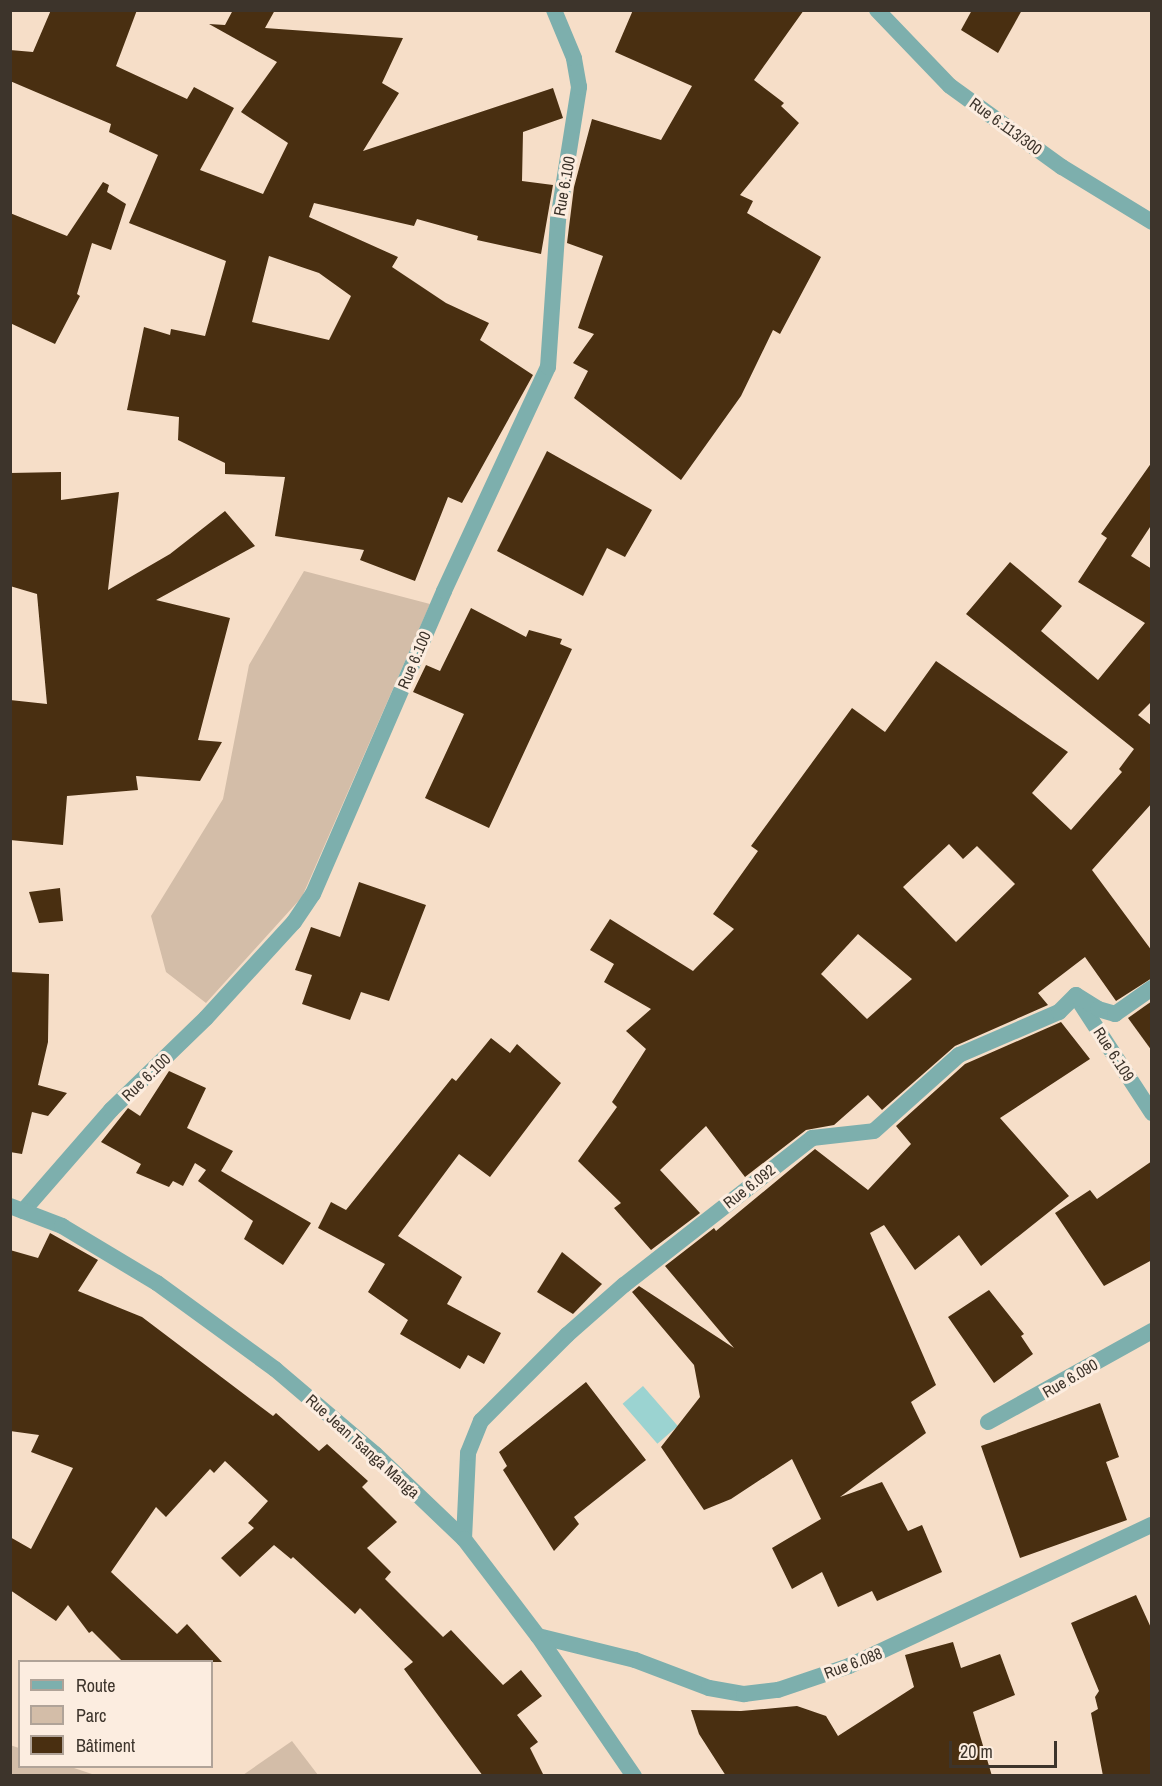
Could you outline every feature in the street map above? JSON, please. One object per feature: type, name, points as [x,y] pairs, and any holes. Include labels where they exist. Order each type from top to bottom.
[{"type":"street","name":"Rue 6.100","points":[[17,1208],[111,1110],[206,1018],[294,922],[314,894],[444,591],[548,367],[558,220],[579,87],[574,58],[554,10]]},
{"type":"street","name":"Rue 6.113/300","points":[[877,10],[950,86],[1062,167],[1152,222]]},
{"type":"street","points":[[1076,995],[1098,1009],[1114,1014],[1152,988]]},
{"type":"street","name":"Rue 6.109","points":[[1076,995],[1152,1113]]},
{"type":"street","name":"Rue 6.092","points":[[464,1539],[468,1453],[472,1435],[493,1406],[567,1335],[624,1285],[812,1138],[874,1131],[959,1055],[1059,1012],[1076,995]]},
{"type":"street","name":"Rue Jean Tsanga Manga","points":[[17,1208],[62,1226],[157,1283],[266,1362],[375,1454],[464,1539],[538,1636],[634,1776]]},
{"type":"street","name":"Rue 6.090","points":[[988,1422],[1152,1332]]},
{"type":"street","name":"Rue 6.088","points":[[538,1636],[635,1660],[708,1688],[744,1694],[778,1690],[870,1657],[1152,1525]]},
{"type":"green space","points":[[304,571],[430,604],[302,897],[206,1003],[166,972],[151,916],[223,799],[249,665]]},
{"type":"green space","points":[[292,1741],[318,1775],[243,1775]]},
{"type":"green space","points":[[10,1745],[18,1748],[18,1768],[74,1768],[95,1775],[11,1775]]},
{"type":"water","points":[[643,1386],[678,1426],[657,1444],[623,1404]]},
{"type":"building","points":[[51,10],[137,10],[116,66],[187,99],[194,87],[234,108],[200,170],[263,194],[288,143],[241,112],[277,62],[209,24],[225,25],[233,10],[275,10],[265,28],[403,38],[382,83],[399,93],[363,151],[553,88],[563,118],[523,132],[522,181],[553,185],[541,254],[477,240],[478,236],[417,219],[414,226],[314,203],[309,217],[398,257],[392,267],[446,303],[489,323],[480,340],[533,375],[462,503],[448,497],[415,581],[360,560],[364,550],[275,536],[285,477],[225,474],[225,463],[178,440],[179,417],[127,410],[144,327],[170,335],[171,329],[205,336],[226,261],[129,223],[158,155],[109,132],[111,124],[10,81],[10,50],[33,52]],"holes":[[[269,256],[319,273],[351,296],[329,340],[252,322]]]},
{"type":"building","points":[[633,10],[804,10],[754,80],[784,103],[781,106],[799,123],[740,195],[753,201],[747,213],[821,257],[780,334],[773,330],[741,396],[681,480],[574,398],[588,371],[573,363],[594,334],[578,328],[603,256],[567,243],[574,187],[592,119],[661,140],[692,86],[615,52]]},
{"type":"building","points":[[972,10],[1022,10],[998,53],[961,30]]},
{"type":"building","points":[[103,182],[109,185],[107,192],[126,204],[111,250],[92,243],[77,294],[80,296],[55,344],[10,323],[10,213],[67,236]]},
{"type":"building","points":[[547,451],[652,510],[625,557],[607,548],[583,596],[497,551]]},
{"type":"building","points":[[1152,462],[1152,524],[1131,556],[1152,569],[1152,701],[1138,715],[1152,726],[1152,803],[1092,870],[1152,951],[1152,978],[1116,1001],[1085,957],[1038,993],[1048,1005],[955,1046],[882,1110],[868,1095],[834,1125],[806,1130],[745,1177],[706,1126],[660,1170],[700,1213],[651,1250],[614,1208],[621,1203],[578,1161],[617,1107],[612,1102],[646,1049],[626,1031],[651,1009],[604,982],[614,964],[590,950],[610,919],[693,971],[734,929],[713,914],[758,851],[751,846],[852,708],[885,732],[936,661],[1068,752],[1032,793],[1071,830],[1122,772],[1119,769],[1134,749],[966,614],[1010,562],[1062,606],[1041,631],[1098,680],[1145,623],[1078,582],[1107,538],[1101,534]],"holes":[[[949,844],[963,859],[977,846],[1015,884],[956,942],[903,887]],[[858,934],[912,979],[867,1019],[821,974]]]},
{"type":"building","points":[[61,472],[61,500],[119,492],[108,590],[170,554],[225,511],[255,546],[156,600],[230,618],[198,740],[222,742],[200,781],[136,776],[138,790],[67,796],[63,845],[10,840],[10,700],[47,704],[37,594],[10,586],[10,473]]},
{"type":"building","points":[[471,608],[526,637],[529,630],[562,639],[560,644],[572,649],[489,828],[425,798],[464,714],[413,692],[426,665],[440,671]]},
{"type":"building","points":[[359,882],[426,905],[389,1001],[361,992],[350,1020],[302,1004],[312,975],[295,970],[311,927],[340,937]]},
{"type":"building","points":[[60,888],[63,921],[39,923],[29,892]]},
{"type":"building","points":[[10,972],[49,974],[48,1042],[38,1085],[67,1093],[48,1116],[32,1112],[22,1154],[10,1152]]},
{"type":"building","points":[[1152,1001],[1152,1051],[1128,1018]]},
{"type":"building","points":[[1061,1022],[1090,1059],[1000,1118],[1069,1196],[981,1266],[959,1235],[915,1270],[884,1225],[870,1233],[936,1385],[911,1402],[926,1433],[840,1497],[882,1482],[908,1531],[922,1525],[942,1572],[877,1601],[872,1591],[838,1607],[822,1572],[792,1589],[772,1548],[821,1519],[792,1459],[731,1499],[704,1510],[661,1447],[700,1397],[694,1365],[632,1292],[639,1286],[734,1348],[665,1266],[714,1228],[716,1231],[815,1149],[868,1190],[911,1144],[896,1126],[965,1064]]},
{"type":"building","points":[[491,1038],[510,1053],[517,1044],[561,1083],[490,1177],[459,1154],[398,1236],[462,1277],[447,1304],[501,1333],[484,1364],[468,1355],[460,1369],[400,1334],[408,1320],[368,1292],[385,1264],[318,1228],[331,1202],[346,1210],[452,1078],[456,1081]]},
{"type":"building","points":[[169,1071],[206,1088],[187,1128],[233,1151],[221,1171],[311,1223],[283,1265],[244,1239],[253,1221],[198,1181],[206,1170],[195,1163],[183,1186],[173,1181],[169,1187],[136,1173],[141,1164],[101,1142],[128,1108],[140,1116]]},
{"type":"building","points":[[1152,1161],[1152,1260],[1104,1286],[1055,1213],[1090,1190],[1097,1199]]},
{"type":"building","points":[[50,1233],[98,1260],[78,1291],[142,1317],[273,1416],[276,1413],[319,1451],[327,1444],[368,1481],[362,1487],[397,1522],[367,1548],[391,1572],[385,1579],[443,1637],[451,1630],[503,1685],[521,1670],[542,1696],[517,1715],[538,1742],[530,1748],[544,1776],[483,1776],[404,1669],[413,1662],[360,1608],[355,1614],[293,1557],[291,1559],[274,1545],[240,1577],[221,1558],[254,1528],[248,1523],[268,1501],[225,1461],[214,1473],[210,1469],[166,1517],[156,1507],[111,1572],[177,1634],[187,1624],[222,1662],[213,1662],[213,1660],[121,1660],[92,1631],[89,1633],[68,1605],[56,1621],[10,1590],[10,1537],[31,1549],[73,1468],[31,1452],[39,1435],[10,1431],[10,1250],[38,1258]]},
{"type":"building","points":[[562,1252],[602,1284],[573,1314],[537,1292]]},
{"type":"building","points":[[989,1290],[1024,1334],[1021,1336],[1033,1354],[994,1383],[948,1317]]},
{"type":"building","points":[[586,1382],[646,1460],[574,1517],[579,1524],[554,1551],[503,1470],[507,1466],[499,1452]]},
{"type":"building","points":[[1100,1403],[1119,1457],[1106,1462],[1127,1520],[1020,1558],[981,1446]]},
{"type":"building","points":[[1136,1595],[1152,1630],[1152,1776],[1103,1776],[1091,1713],[1098,1709],[1095,1697],[1099,1691],[1071,1623]]},
{"type":"building","points":[[953,1642],[961,1668],[1000,1654],[1015,1695],[973,1712],[992,1776],[726,1776],[699,1734],[691,1710],[741,1711],[797,1706],[826,1716],[838,1736],[914,1687],[905,1655]]}]
